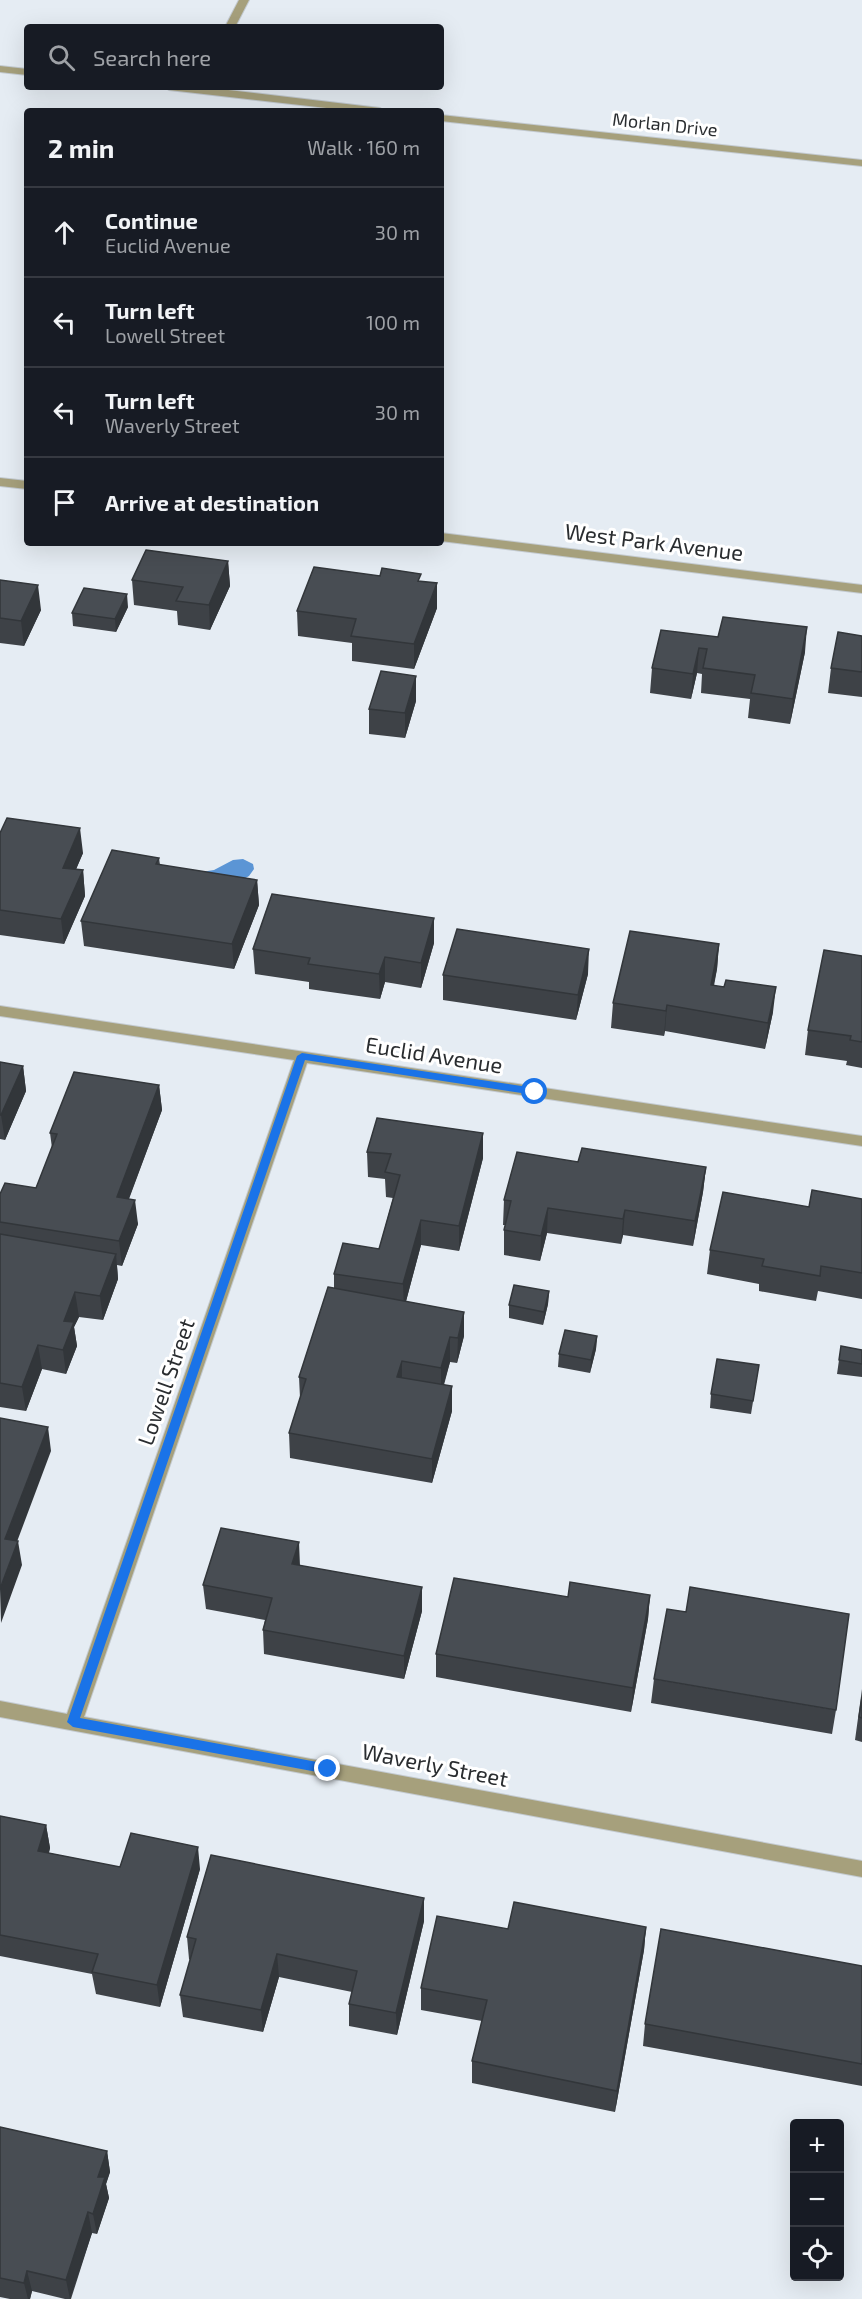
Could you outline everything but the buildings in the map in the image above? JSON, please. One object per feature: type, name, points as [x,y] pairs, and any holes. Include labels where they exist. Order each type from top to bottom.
[{"type":"street","points":[[232,24],[244,0]]},
{"type":"street","points":[[2,69],[24,72]]},
{"type":"street","points":[[214,90],[356,108]]},
{"type":"street","name":"Morlan Drive","points":[[444,118],[862,163]]},
{"type":"street","points":[[0,482],[24,485]]},
{"type":"street","name":"West Park Avenue","points":[[444,537],[862,589]]},
{"type":"street","name":"Euclid Avenue","points":[[0,1011],[862,1141]]},
{"type":"street","name":"Lowell Street","points":[[73,1722],[302,1056]]},
{"type":"street","name":"Waverly Street","points":[[0,1708],[862,1869]]},
{"type":"water","points":[[243,859],[253,864],[254,869],[249,876],[240,881],[195,873],[214,870],[233,860]]},
{"type":"route","points":[[328,1769],[73,1722],[302,1056],[535,1092]]}]
